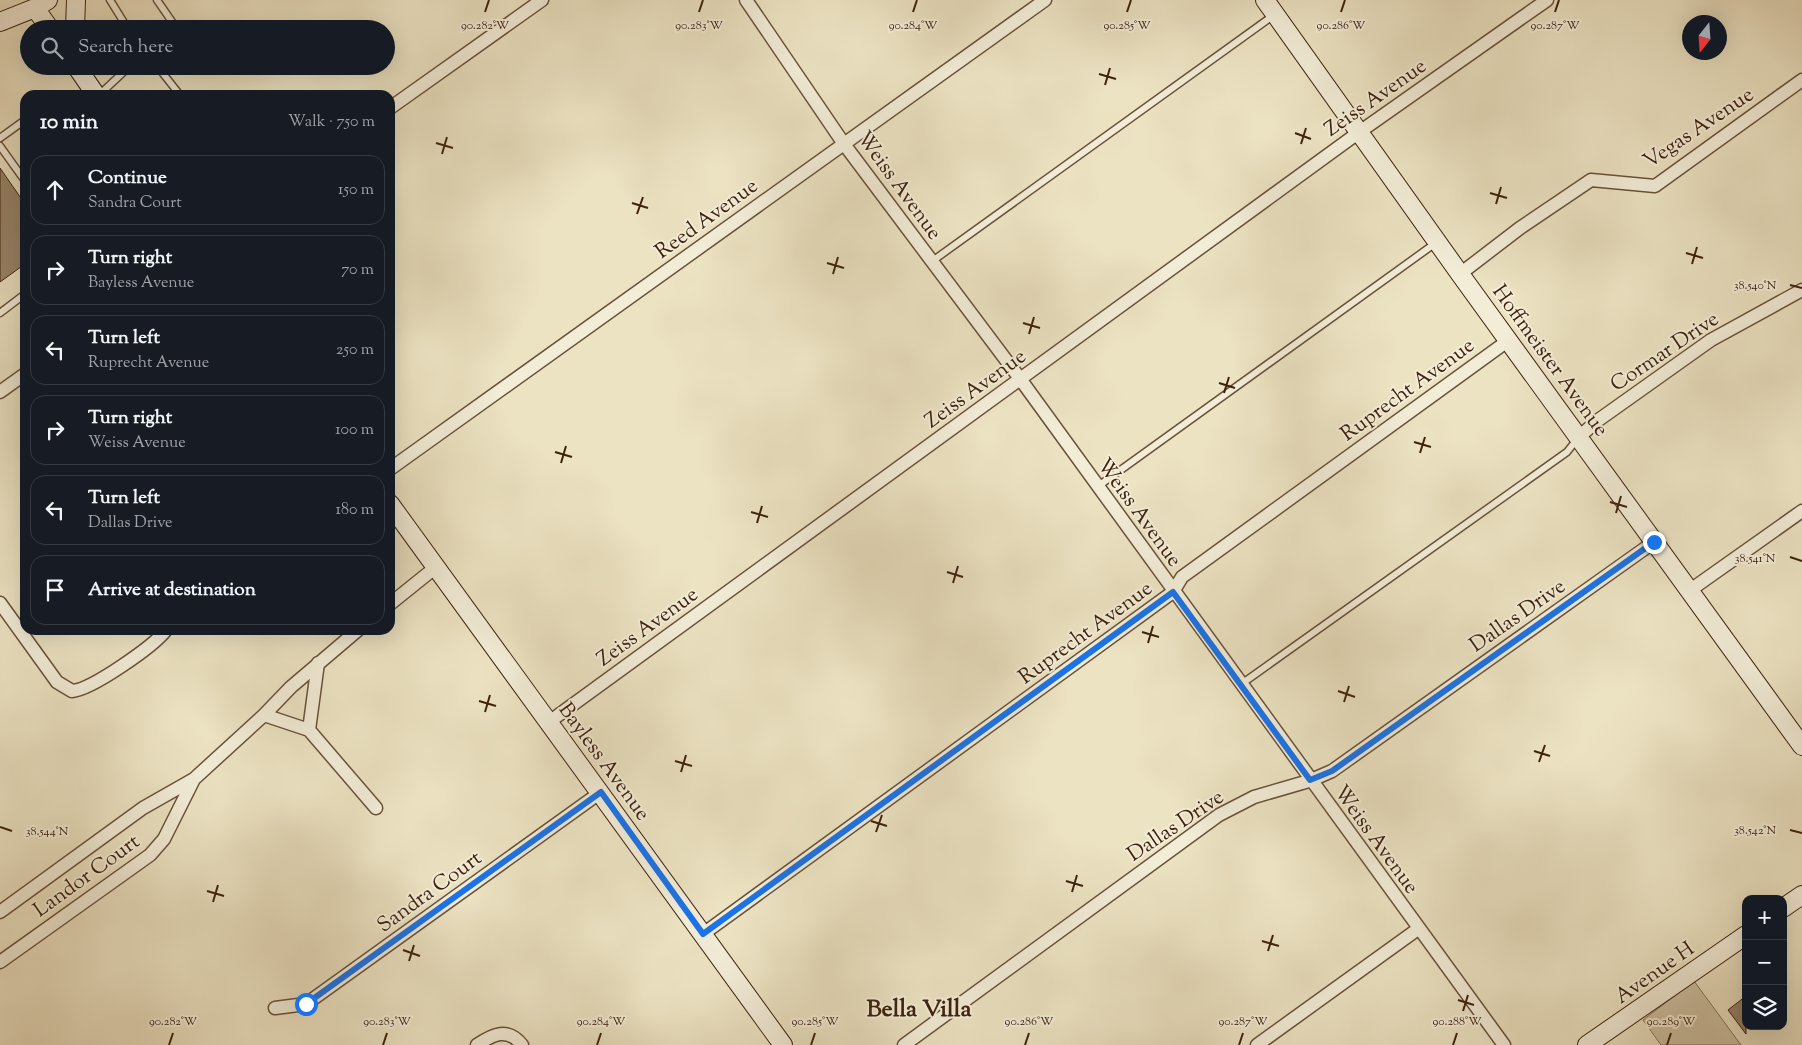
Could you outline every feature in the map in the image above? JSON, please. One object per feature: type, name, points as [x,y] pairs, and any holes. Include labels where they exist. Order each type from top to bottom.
[{"type":"street","points":[[75,20],[76,0]]},
{"type":"street","points":[[395,104],[542,0]]},
{"type":"street","name":"Weiss Avenue","points":[[746,0],[844,144],[1021,380],[1240,685],[1504,1045]]},
{"type":"street","name":"Reed Avenue","points":[[395,465],[1045,0]]},
{"type":"street","name":"Zeiss Avenue","points":[[549,722],[1358,133],[1547,0]]},
{"type":"street","points":[[0,22],[37,3],[46,20]]},
{"type":"street","name":"Hoffmeister Avenue","points":[[1270,7],[1358,133],[1802,746]]},
{"type":"street","points":[[83,75],[93,90]]},
{"type":"street","name":"Vegas Avenue","points":[[1460,274],[1520,228],[1591,180],[1655,186],[1802,80]]},
{"type":"street","name":"Cormar Drive","points":[[1579,437],[1597,421],[1711,340],[1802,290]]},
{"type":"street","name":"Ruprecht Avenue","points":[[703,934],[1173,592],[1182,578],[1509,340]]},
{"type":"street","points":[[0,392],[20,378]]},
{"type":"street","name":"Bayless Avenue","points":[[395,511],[783,1045]]},
{"type":"street","points":[[1689,591],[1719,572],[1802,511]]},
{"type":"street","name":"Dallas Drive","points":[[904,1045],[1219,814],[1254,798],[1332,771],[1654,542]]},
{"type":"street","points":[[395,600],[436,567]]},
{"type":"street","points":[[0,603],[20,631]]},
{"type":"street","points":[[23,635],[57,682],[72,691],[88,687],[157,641],[162,635]]},
{"type":"street","name":"Landor Court","points":[[0,912],[142,808],[194,779],[318,663],[352,635]]},
{"type":"street","points":[[308,730],[318,663]]},
{"type":"street","points":[[264,715],[308,730],[376,808]]},
{"type":"street","name":"Landor Court","points":[[0,962],[150,855],[164,839],[194,779]]},
{"type":"street","name":"Sandra Court","points":[[275,1008],[306,1004],[601,792]]},
{"type":"street","points":[[1787,905],[1802,895]]},
{"type":"street","points":[[1257,1045],[1418,929]]},
{"type":"street","name":"Avenue H","points":[[1588,1045],[1742,938]]},
{"type":"street","points":[[477,1045],[487,1037],[502,1032],[511,1035],[522,1045]]},
{"type":"lane","points":[[110,0],[122,20]]},
{"type":"lane","points":[[157,0],[171,20]]},
{"type":"lane","points":[[931,262],[1270,7]]},
{"type":"lane","points":[[103,90],[120,75]]},
{"type":"lane","points":[[164,75],[176,90]]},
{"type":"lane","points":[[0,138],[20,124]]},
{"type":"lane","points":[[0,146],[20,174]]},
{"type":"lane","points":[[1097,487],[1437,242]]},
{"type":"lane","points":[[0,313],[20,298]]},
{"type":"lane","points":[[1240,685],[1568,452],[1579,437]]},
{"type":"shaded area","points":[[1694,981],[1741,1045],[1661,1045],[1643,1020]]},
{"type":"building","points":[[0,168],[20,197],[20,268],[0,282]]},
{"type":"building","points":[[1742,999],[1742,1029],[1728,1010]]},
{"type":"district","name":"Bella Villa","points":[[919,1008]]},
{"type":"route","points":[[306,1004],[601,792],[703,934],[1173,592],[1310,780],[1332,771],[1654,542]]}]
